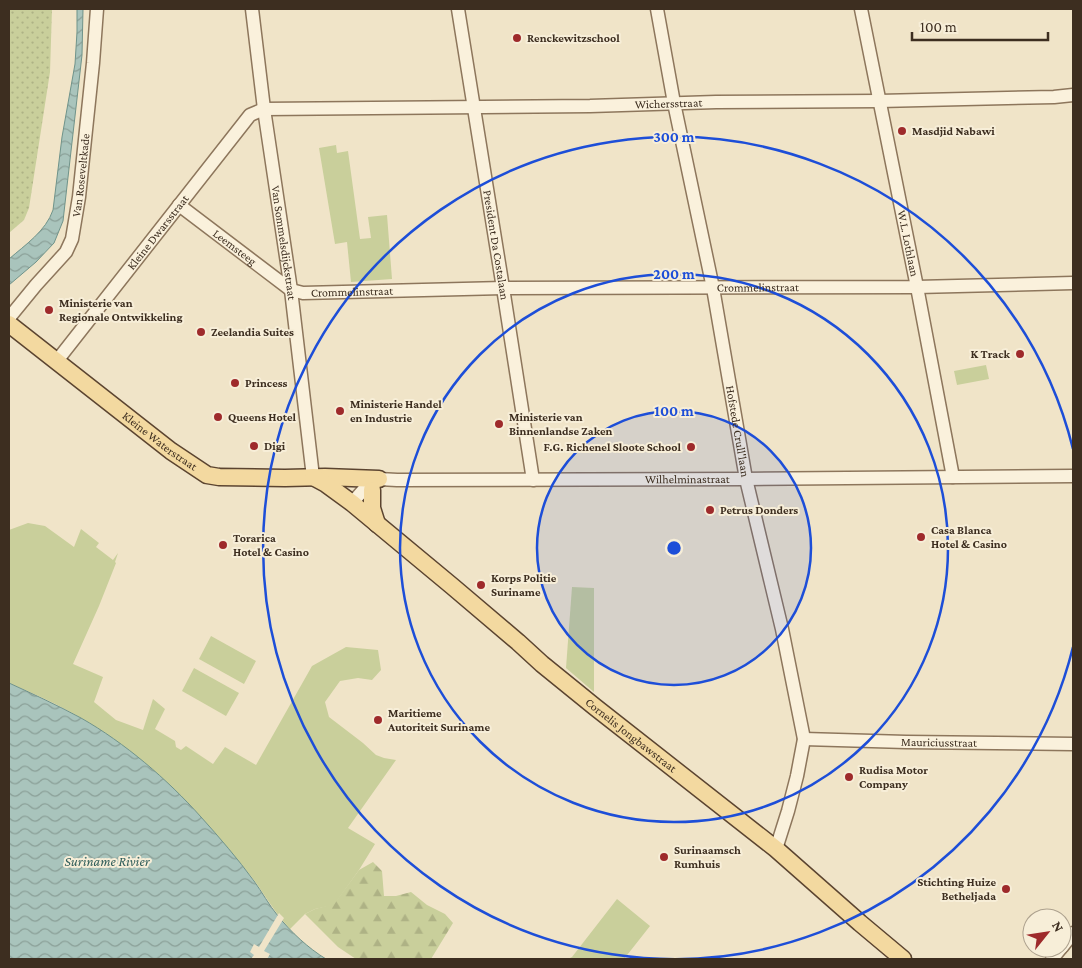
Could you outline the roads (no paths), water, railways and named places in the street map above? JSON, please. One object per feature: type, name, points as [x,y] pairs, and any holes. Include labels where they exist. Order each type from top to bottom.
[{"type":"main road","name":"Kleine Waterstraat","points":[[9,324],[170,451],[206,475],[219,477],[313,477],[381,483]]},
{"type":"main road","points":[[313,477],[356,506]]},
{"type":"main road","points":[[377,525],[372,508],[381,483]]},
{"type":"main road","name":"Cornelis Jongbawstraat","points":[[356,506],[542,664],[776,850],[903,959]]},
{"type":"street","name":"Van Roseveltkade","points":[[9,318],[66,252],[72,239],[80,197],[97,9]]},
{"type":"street","name":"Van Sommelsdijckstraat","points":[[252,9],[264,109],[291,290],[313,477]]},
{"type":"street","name":"President Da Costalaan","points":[[458,9],[533,480]]},
{"type":"street","name":"Hofstede Crull'laan","points":[[657,9],[674,103],[713,288],[746,479],[782,629],[804,739],[798,776],[776,850]]},
{"type":"street","name":"W.L. Lothlaan","points":[[861,9],[953,477]]},
{"type":"street","name":"Wichersstraat","points":[[264,109],[473,108],[716,102],[879,101],[1073,95]]},
{"type":"street","name":"Kleine Dwarsstraat","points":[[56,362],[250,115],[264,109]]},
{"type":"street","name":"Leemsteeg","points":[[180,205],[291,290]]},
{"type":"street","name":"Crommelinstraat","points":[[291,290],[303,293],[503,288],[917,287],[1073,284]]},
{"type":"street","name":"Wilhelminastraat","points":[[381,483],[1073,476]]},
{"type":"street","points":[[356,506],[366,487],[381,483]]},
{"type":"street","name":"Mauriciusstraat","points":[[804,739],[1073,744]]},
{"type":"water","points":[[77,9],[83,9],[82,55],[63,221],[54,243],[36,262],[9,285],[9,259],[40,231],[50,218],[53,210],[62,137],[75,64]]},
{"type":"water","name":"Suriname Rivier","points":[[9,683],[81,718],[129,750],[160,776],[188,803],[228,848],[283,922],[306,945],[326,959],[9,959]]},
{"type":"place","name":"Renckewitzschool","points":[[517,38]]},
{"type":"place","name":"Masdjid Nabawi","points":[[902,131]]},
{"type":"place","name":"Ministerie van Regionale Ontwikkeling","points":[[49,310]]},
{"type":"place","name":"Zeelandia Suites","points":[[201,332]]},
{"type":"place","name":"K Track","points":[[1020,354]]},
{"type":"place","name":"Princess","points":[[235,383]]},
{"type":"place","name":"Ministerie Handel en Industrie","points":[[340,411]]},
{"type":"place","name":"Queens Hotel","points":[[218,417]]},
{"type":"place","name":"Ministerie van Binnenlandse Zaken","points":[[499,424]]},
{"type":"place","name":"Digi","points":[[254,446]]},
{"type":"place","name":"F.G. Richenel Sloote School","points":[[691,447]]},
{"type":"place","name":"Petrus Donders","points":[[710,510]]},
{"type":"place","name":"Casa Blanca Hotel & Casino","points":[[921,537]]},
{"type":"place","name":"Torarica Hotel & Casino","points":[[223,545]]},
{"type":"place","name":"Korps Politie Suriname","points":[[481,585]]},
{"type":"place","name":"Maritieme Autoriteit Suriname","points":[[378,720]]},
{"type":"place","name":"Rudisa Motor Company","points":[[849,777]]},
{"type":"place","name":"Surinaamsch Rumhuis","points":[[664,857]]},
{"type":"place","name":"Stichting Huize Betheljada","points":[[1006,889]]}]
